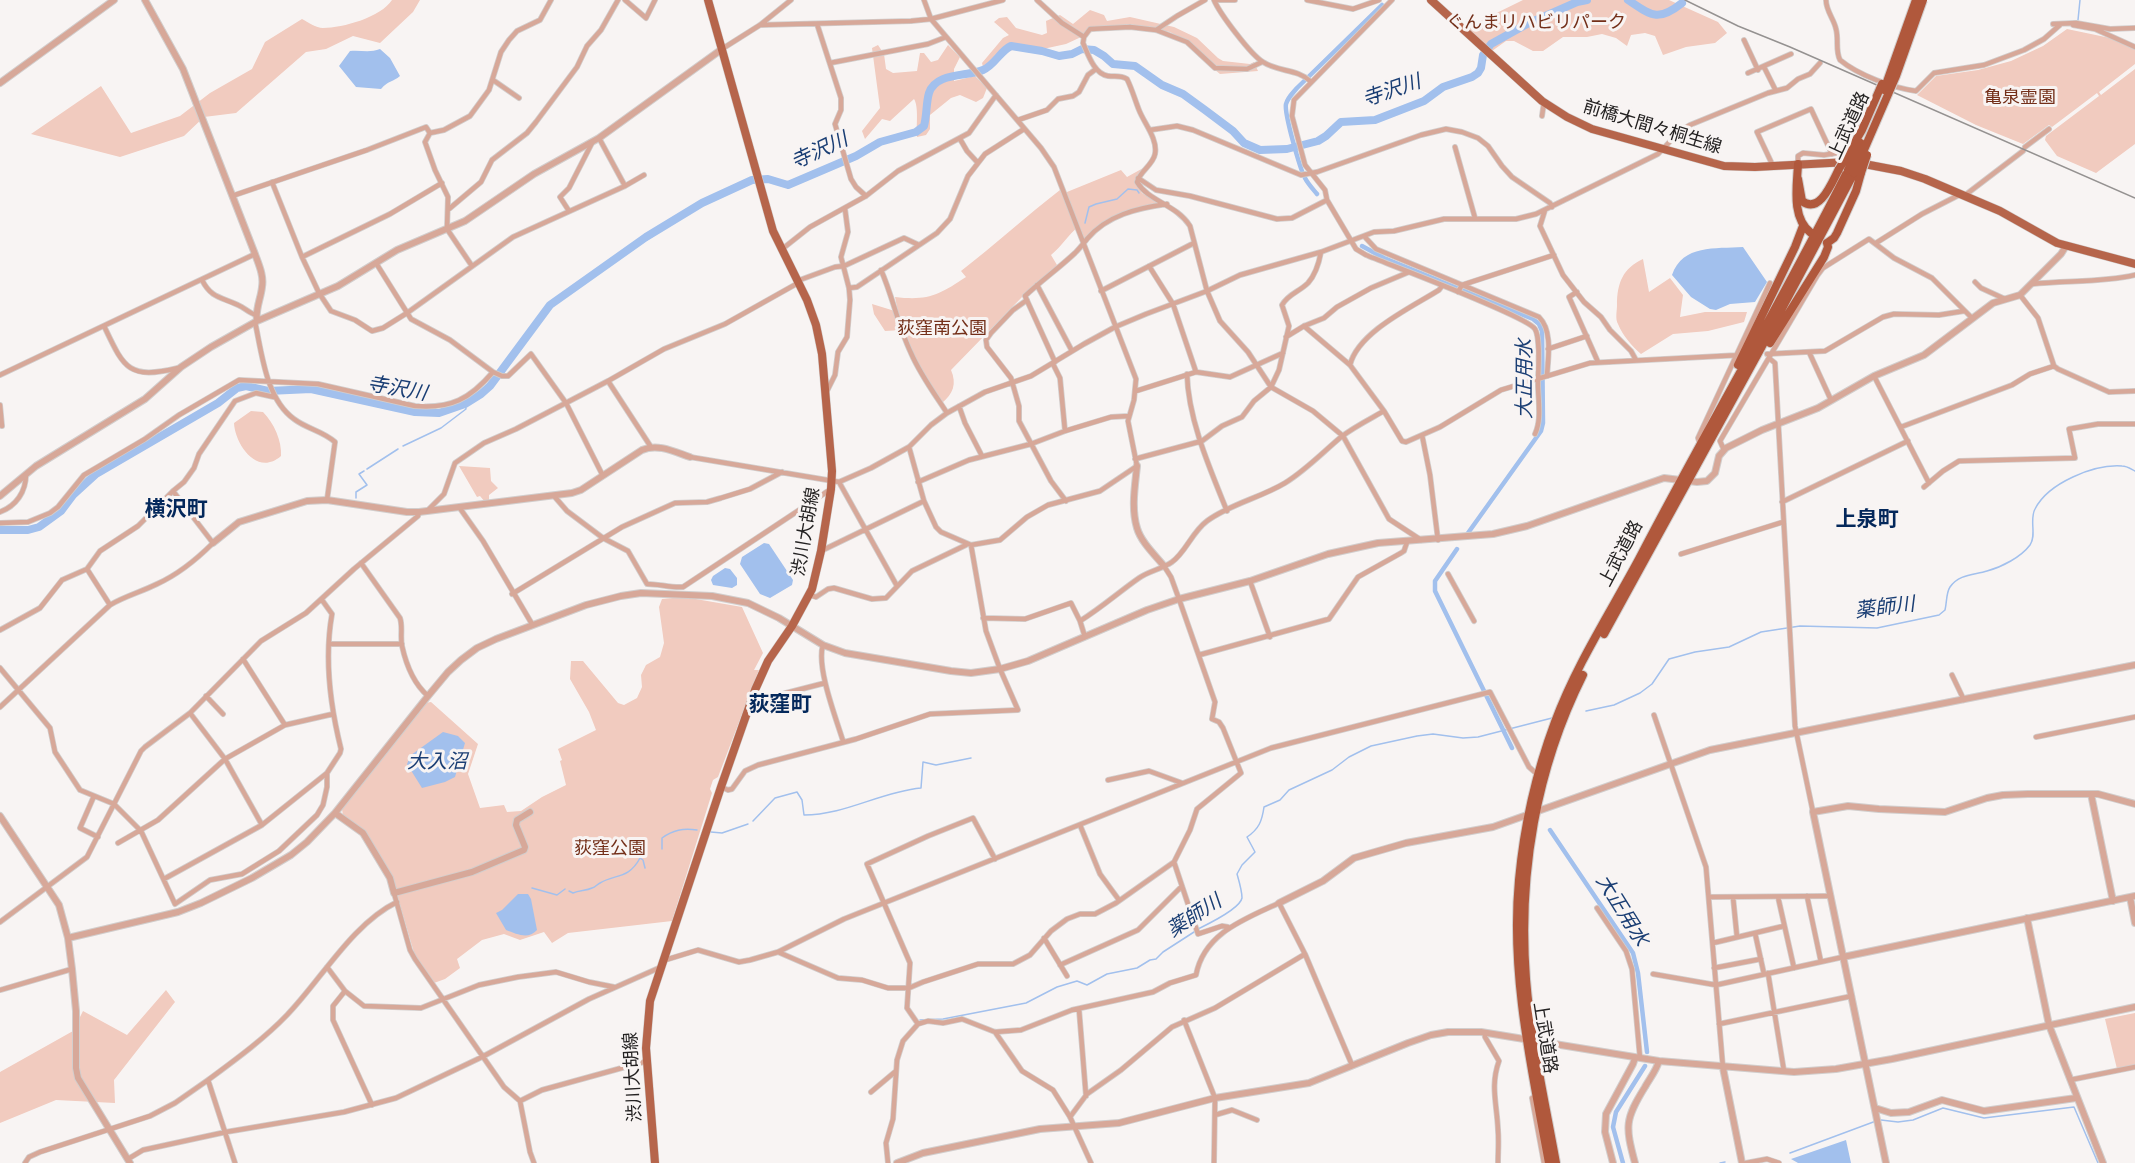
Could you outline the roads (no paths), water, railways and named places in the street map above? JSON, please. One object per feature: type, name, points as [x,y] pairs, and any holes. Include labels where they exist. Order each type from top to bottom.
[{"type":"highway","name":"上武道路","points":[[1851,171],[1882,95],[1916,0]]},
{"type":"highway","name":"上武道路","points":[[1556,1163],[1520,995],[1517,952],[1520,870],[1538,775],[1592,645],[1716,422],[1851,171],[1896,76],[1923,0]]},
{"type":"highway","points":[[1798,164],[1798,213],[1803,226],[1810,233]]},
{"type":"highway","points":[[1716,422],[1736,401],[1824,257],[1828,247],[1825,242],[1834,238],[1856,191],[1851,171],[1821,199],[1813,205],[1807,205],[1802,201],[1798,179]]},
{"type":"highway","points":[[1716,422],[1803,226]]},
{"type":"highway","name":"上武道路","points":[[1684,480],[1700,444],[1716,422]]},
{"type":"highway","name":"上武道路","points":[[1532,813],[1559,721]]},
{"type":"highway","name":"上武道路","points":[[1531,1042],[1537,1096],[1549,1163]]},
{"type":"main road","name":"渋川大胡線","points":[[655,1163],[647,1061],[647,1015],[662,964],[751,702],[768,661],[810,596],[817,573],[831,489],[836,481],[822,354],[816,326],[773,231],[708,0]]},
{"type":"main road","name":"前橋大間々桐生線","points":[[1431,0],[1548,105],[1592,129],[1724,166],[1848,162],[1874,164],[1910,174],[1962,195],[2066,246],[2135,264]]},
{"type":"street","points":[[0,83],[114,0]]},
{"type":"street","points":[[145,0],[183,69],[262,274],[263,285],[256,319],[273,395],[278,404],[294,419],[328,436],[335,442],[327,500]]},
{"type":"street","points":[[472,266],[447,229],[448,197],[425,142],[430,133],[444,130],[470,116],[480,104],[492,80],[501,52],[509,40],[517,31],[540,20],[551,0]]},
{"type":"street","points":[[449,209],[481,182],[492,160],[532,127],[577,67],[587,46],[601,30],[618,0]]},
{"type":"street","points":[[625,0],[646,18],[655,0]]},
{"type":"street","points":[[0,496],[26,474],[131,409],[181,367],[256,319],[338,286],[396,250],[465,221],[534,174],[592,143],[722,49],[760,25],[791,0]]},
{"type":"street","points":[[778,952],[838,978],[862,980],[888,988],[909,988],[978,964],[1013,964],[1030,955],[1044,938],[1067,919],[1080,914],[1095,914],[1174,862],[1190,830],[1197,809],[1241,773],[1223,728],[1219,722],[1212,719],[1215,702],[1171,577],[1137,528],[1134,511],[1136,462],[1129,429],[1129,416],[1136,391],[1136,379],[1054,168],[1018,120],[930,19],[924,0]]},
{"type":"street","points":[[760,25],[930,19],[1003,0]]},
{"type":"street","points":[[1037,0],[1062,23],[1084,37]]},
{"type":"street","points":[[1156,30],[1205,0]]},
{"type":"street","points":[[1235,0],[1214,0],[1222,16],[1262,62],[1308,79]]},
{"type":"street","points":[[1307,0],[1353,9],[1379,0]]},
{"type":"street","points":[[1392,0],[1308,79],[1296,96],[1292,116],[1305,165],[1309,173],[1325,190],[1328,200],[1356,249],[1442,286],[1460,289],[1539,317],[1546,327],[1548,349],[1538,427],[1535,434]]},
{"type":"street","points":[[1826,0],[1826,6],[1836,27],[1837,52],[1840,60],[1898,88],[1917,91],[1934,73],[1984,64],[2024,50],[2044,39],[2061,24]]},
{"type":"street","points":[[2072,23],[2102,32],[2135,47]]},
{"type":"street","points":[[817,24],[841,98],[836,124],[844,156],[851,179],[866,196]]},
{"type":"street","points":[[2053,24],[2092,24],[2110,29],[2135,28]]},
{"type":"street","points":[[1262,62],[1247,69],[1215,68],[1187,42],[1156,30],[1130,27],[1090,29],[1083,43],[1100,73],[1107,76],[1122,76],[1127,79],[1140,113],[1150,130],[1156,153],[1137,182],[1143,191],[1167,204],[1185,218],[1190,226],[1208,291],[1221,321],[1248,352],[1271,387],[1313,411],[1343,436],[1389,519],[1421,540]]},
{"type":"street","points":[[830,63],[928,44],[946,37]]},
{"type":"street","points":[[1744,40],[1758,70]]},
{"type":"street","points":[[1748,73],[1791,54]]},
{"type":"street","points":[[0,707],[110,605],[172,577],[195,561],[231,526],[240,522],[307,501],[327,500],[419,512],[577,492],[638,452],[651,447],[663,448],[690,457],[836,481],[871,468],[909,447],[931,425],[959,406],[985,392],[1032,376],[1115,327],[1208,291],[1240,274],[1321,252],[1374,232],[1394,231],[1444,219],[1516,219],[1545,210],[1662,150],[1680,131],[1690,125],[1787,88],[1798,79],[1808,76],[1820,63]]},
{"type":"street","points":[[1764,67],[1776,91]]},
{"type":"street","points":[[1018,120],[1047,110],[1058,99],[1073,96],[1079,92],[1088,75],[1096,69]]},
{"type":"street","points":[[492,80],[519,98]]},
{"type":"street","points":[[781,250],[810,227],[866,196],[898,171],[969,133],[996,95]]},
{"type":"street","points":[[1773,166],[1757,132],[1811,109],[1832,154]]},
{"type":"street","points":[[1798,164],[1798,156],[1803,153],[1842,152],[1865,116]]},
{"type":"street","points":[[1150,130],[1177,126],[1192,130],[1301,175],[1421,135],[1446,129],[1478,138],[1488,146],[1512,177],[1550,203],[1552,207]]},
{"type":"street","points":[[232,196],[367,150],[426,127],[430,133]]},
{"type":"street","points":[[849,288],[857,286],[937,233],[950,219],[968,176],[985,154],[1024,129]]},
{"type":"street","points":[[1876,243],[1922,214],[1962,195],[2049,129]]},
{"type":"street","points":[[599,138],[625,186]]},
{"type":"street","points":[[960,139],[978,163]]},
{"type":"street","points":[[569,211],[560,197],[568,188],[592,143]]},
{"type":"street","points":[[1455,147],[1475,218]]},
{"type":"street","points":[[272,182],[302,257],[319,293],[331,311],[355,320],[372,331],[383,328],[407,313],[513,237],[625,186],[644,175]]},
{"type":"street","points":[[1138,178],[1156,190],[1190,196],[1277,219],[1292,218],[1328,200]]},
{"type":"street","points":[[302,257],[390,214],[442,183]]},
{"type":"street","points":[[1065,431],[1062,420],[1060,378],[1025,296],[1084,245],[1086,240],[1118,216],[1140,208],[1167,204]]},
{"type":"street","points":[[826,393],[835,375],[838,352],[847,337],[850,300],[841,257],[848,232],[845,209]]},
{"type":"street","points":[[1545,210],[1540,226],[1563,275],[1631,351],[1636,360]]},
{"type":"street","points":[[1364,236],[1377,249],[1528,322],[1538,335],[1543,377]]},
{"type":"street","points":[[427,511],[446,492],[455,463],[484,442],[516,429],[664,349],[725,324],[798,282],[835,267],[844,266],[904,238],[919,245]]},
{"type":"street","points":[[1724,450],[1720,441],[1823,268],[1869,239],[1894,258],[1932,278],[1972,318]]},
{"type":"street","points":[[1101,291],[1194,243]]},
{"type":"street","points":[[68,938],[178,912],[252,878],[291,855],[335,813],[448,672],[477,648],[532,624],[586,605],[621,596],[675,591],[712,596],[748,603],[823,645],[845,652],[951,671],[970,673],[1000,669],[1028,661],[1147,610],[1179,599],[1250,581],[1328,554],[1373,544],[1482,536],[1506,531],[1664,478],[1700,482],[1710,479],[1715,473],[1719,456],[1724,450],[1831,400],[1874,376],[1924,355],[1993,303],[2020,295],[2061,254],[2066,246]]},
{"type":"street","points":[[810,596],[816,597],[834,588],[872,599],[886,598],[912,571],[969,545],[1000,540],[1027,518],[1048,505],[1100,491],[1136,462],[1202,441],[1222,426],[1242,417],[1254,401],[1271,387],[1279,370],[1289,326],[1282,305],[1286,298],[1307,284],[1314,275],[1321,252]]},
{"type":"street","points":[[0,375],[255,254]]},
{"type":"street","points":[[1460,289],[1554,255]]},
{"type":"street","points":[[376,263],[415,322],[450,340],[494,372],[508,376],[531,354],[566,403],[603,476]]},
{"type":"street","points":[[1149,266],[1173,304],[1196,372]]},
{"type":"street","points":[[881,270],[911,354],[947,413]]},
{"type":"street","points":[[1286,337],[1324,318],[1337,307],[1371,288],[1409,272]]},
{"type":"street","points":[[2032,284],[2115,280],[2135,275]]},
{"type":"street","points":[[202,280],[210,293],[240,306],[256,319]]},
{"type":"street","points":[[1700,444],[1698,438],[1770,282]]},
{"type":"street","points":[[1975,282],[1981,288],[2005,299]]},
{"type":"street","points":[[1037,285],[1072,351]]},
{"type":"street","points":[[1350,364],[1352,355],[1380,327],[1442,286]]},
{"type":"street","points":[[1577,292],[1569,297],[1598,362]]},
{"type":"street","points":[[2020,295],[2038,318],[2054,366],[2109,392],[2135,391]]},
{"type":"street","points":[[1027,300],[1012,310],[986,340],[987,347],[1007,371],[1019,406],[1019,421],[1051,482],[1066,501]]},
{"type":"street","points":[[1770,355],[1825,351],[1888,315],[1939,315],[1964,311]]},
{"type":"street","points":[[105,326],[123,363],[129,368],[154,373],[181,367]]},
{"type":"street","points":[[1304,326],[1350,364],[1384,411],[1402,441],[1406,442],[1440,427],[1501,390],[1598,362],[1737,355]]},
{"type":"street","points":[[1548,349],[1587,336]]},
{"type":"street","points":[[1809,352],[1831,400]]},
{"type":"street","points":[[1136,391],[1196,372],[1230,377],[1283,353]]},
{"type":"street","points":[[1770,355],[1775,363],[1796,734],[1886,1163]]},
{"type":"street","points":[[1901,427],[2012,385],[2030,374],[2054,366]]},
{"type":"street","points":[[0,522],[21,523],[43,518],[58,507],[84,475],[232,383],[247,380],[318,384],[427,407],[443,405],[464,398],[483,384],[494,372]]},
{"type":"street","points":[[1186,374],[1189,406],[1206,459],[1227,511]]},
{"type":"street","points":[[1874,376],[1929,483]]},
{"type":"street","points":[[608,381],[651,447]]},
{"type":"street","points":[[0,630],[40,608],[63,580],[87,569],[100,551],[138,526],[190,477],[199,454],[236,402],[244,396],[256,393],[273,395]]},
{"type":"street","points":[[0,405],[2,426]]},
{"type":"street","points":[[959,406],[982,456]]},
{"type":"street","points":[[1080,621],[1105,606],[1142,576],[1173,561],[1199,528],[1217,514],[1284,483],[1307,468],[1343,436],[1384,411]]},
{"type":"street","points":[[918,482],[982,456],[1031,444],[1112,417],[1129,416]]},
{"type":"street","points":[[1924,487],[1947,468],[1963,460],[2075,458],[2069,429],[2098,424],[2135,424]]},
{"type":"street","points":[[1422,435],[1430,474],[1438,540]]},
{"type":"street","points":[[1782,502],[1908,441]]},
{"type":"street","points":[[909,447],[924,501],[936,527],[941,532],[969,545]]},
{"type":"street","points":[[512,594],[603,538],[675,503],[707,502],[721,498],[750,489],[782,472]]},
{"type":"street","points":[[0,512],[12,507],[18,500],[26,474]]},
{"type":"street","points":[[836,481],[897,586]]},
{"type":"street","points":[[675,591],[831,489]]},
{"type":"street","points":[[173,491],[213,543]]},
{"type":"street","points":[[554,496],[567,511],[603,538],[628,551],[647,584],[660,584],[675,591]]},
{"type":"street","points":[[821,551],[924,501]]},
{"type":"street","points":[[459,507],[483,541],[512,594],[532,624]]},
{"type":"street","points":[[0,922],[87,857],[141,751],[190,713],[261,640],[306,613],[418,516],[419,512]]},
{"type":"street","points":[[1681,554],[1783,522]]},
{"type":"street","points":[[1199,655],[1329,619],[1358,577],[1404,551],[1407,542]]},
{"type":"street","points":[[721,787],[732,789],[745,771],[758,765],[930,714],[1018,710],[1000,669],[983,618],[969,545]]},
{"type":"street","points":[[361,563],[400,618],[402,644],[414,681],[428,696]]},
{"type":"street","points":[[87,569],[110,605]]},
{"type":"street","points":[[1448,574],[1474,621]]},
{"type":"street","points":[[1250,581],[1270,636]]},
{"type":"street","points":[[164,879],[262,825],[327,773],[340,753],[329,689],[332,614],[322,600]]},
{"type":"street","points":[[983,618],[1024,619],[1071,603],[1080,621],[1084,637]]},
{"type":"street","points":[[329,644],[402,644]]},
{"type":"street","points":[[823,645],[821,654],[825,683],[843,741]]},
{"type":"street","points":[[243,658],[285,725]]},
{"type":"street","points":[[888,1163],[886,1143],[893,1119],[896,1071],[903,1041],[918,1024],[928,1021],[943,1023],[962,1019],[995,1032],[1021,1030],[1079,1009],[1153,992],[1170,983],[1196,975],[1198,966],[1207,951],[1228,927],[1323,881],[1354,858],[1406,843],[1493,827],[1710,750],[2135,665]]},
{"type":"street","points":[[0,668],[50,728],[55,752],[80,790],[114,804],[141,831],[178,912]]},
{"type":"street","points":[[1952,675],[1964,700]]},
{"type":"street","points":[[751,702],[825,683]]},
{"type":"street","points":[[0,816],[59,905],[68,938],[72,969],[76,1011],[75,1068],[82,1087],[129,1161],[143,1150],[372,1105],[396,1098],[482,1057],[589,999],[662,964],[698,950],[739,962],[778,952],[844,919],[1271,748],[1490,692],[1531,770],[1538,775]]},
{"type":"street","points":[[206,696],[222,714]]},
{"type":"street","points":[[190,713],[225,759],[262,825]]},
{"type":"street","points":[[118,843],[158,820],[225,759],[285,725],[333,714]]},
{"type":"street","points":[[1654,716],[1706,867],[1723,1068],[1744,1163],[1767,1159],[1779,1163]]},
{"type":"street","points":[[2036,737],[2135,717]]},
{"type":"street","points":[[1108,780],[1149,771],[1182,783]]},
{"type":"street","points":[[175,904],[210,880],[242,874],[279,851],[317,815],[323,805],[327,773]]},
{"type":"street","points":[[1813,812],[1848,806],[1945,812],[2002,795],[2091,794],[2135,804]]},
{"type":"street","points":[[2091,794],[2113,901]]},
{"type":"street","points":[[94,796],[80,828],[98,837]]},
{"type":"street","points":[[323,805],[363,833],[390,878],[410,950],[482,1057],[504,1087],[520,1101],[534,1163]]},
{"type":"street","points":[[394,892],[472,872],[524,850],[525,847],[516,825],[517,820],[530,812]]},
{"type":"street","points":[[918,1024],[907,1008],[910,963],[867,864],[973,818],[995,859]]},
{"type":"street","points":[[1080,825],[1100,874],[1119,900]]},
{"type":"street","points":[[1174,862],[1198,934],[1222,926],[1228,927]]},
{"type":"street","points":[[1060,965],[1138,930],[1182,886]]},
{"type":"street","points":[[1807,896],[1821,962]]},
{"type":"street","points":[[1708,897],[1831,896]]},
{"type":"street","points":[[1733,897],[1737,937]]},
{"type":"street","points":[[1778,897],[1794,968]]},
{"type":"street","points":[[1653,974],[1716,985],[2132,897],[2135,923]]},
{"type":"street","points":[[25,1163],[30,1157],[40,1152],[150,1116],[175,1103],[208,1080],[287,1015],[327,967],[376,915],[397,902]]},
{"type":"street","points":[[1279,903],[1305,954],[1352,1065]]},
{"type":"street","points":[[1597,908],[1623,946],[1632,969],[1637,1058],[1606,1114],[1605,1132],[1613,1163]]},
{"type":"street","points":[[2027,918],[2049,1025],[2103,1163]]},
{"type":"street","points":[[1713,943],[1784,926]]},
{"type":"street","points":[[1755,933],[1774,1012],[1784,1071]]},
{"type":"street","points":[[1044,938],[1067,976]]},
{"type":"street","points":[[1070,1118],[1086,1096],[1121,1070],[1160,1036],[1184,1020],[1215,1008],[1305,954]]},
{"type":"street","points":[[1714,968],[1761,958]]},
{"type":"street","points":[[327,967],[345,991],[364,1006],[421,1008],[479,985],[556,972],[615,987]]},
{"type":"street","points":[[0,990],[72,969]]},
{"type":"street","points":[[345,991],[333,1006],[333,1020],[372,1105]]},
{"type":"street","points":[[1719,1023],[1852,996]]},
{"type":"street","points":[[897,1163],[923,1153],[1040,1129],[1137,1120],[1215,1098],[1309,1083],[1431,1035],[1467,1031],[1485,1033],[1637,1058],[1723,1068],[1784,1071],[1836,1069],[2135,1007]]},
{"type":"street","points":[[1079,1009],[1086,1096]]},
{"type":"street","points":[[1184,1020],[1215,1098],[1214,1163]]},
{"type":"street","points":[[995,1032],[1022,1071],[1053,1090],[1070,1118],[1091,1163]]},
{"type":"street","points":[[1485,1033],[1485,1037],[1499,1060],[1494,1078],[1498,1163]]},
{"type":"street","points":[[520,1101],[542,1090],[647,1061]]},
{"type":"street","points":[[1635,1163],[1627,1130],[1629,1118],[1659,1061]]},
{"type":"street","points":[[2070,1080],[2135,1066]]},
{"type":"street","points":[[871,1092],[896,1071]]},
{"type":"street","points":[[208,1080],[235,1163]]},
{"type":"street","points":[[1537,1096],[1532,1098],[1544,1163]]},
{"type":"street","points":[[1875,1108],[1891,1113],[1909,1112],[1941,1100],[1984,1111],[2076,1098]]},
{"type":"street","points":[[1215,1115],[1232,1110],[1257,1120]]},
{"type":"water","points":[[380,49],[390,58],[400,76],[381,89],[356,87],[339,66],[350,51]]},
{"type":"water","points":[[1743,247],[1767,282],[1755,302],[1730,304],[1716,310],[1710,309],[1691,297],[1672,275],[1677,265],[1692,253],[1701,250]]},
{"type":"water","points":[[764,543],[769,544],[793,580],[792,585],[770,598],[760,594],[740,564],[742,557]]},
{"type":"water","points":[[725,568],[730,569],[737,578],[737,585],[732,588],[713,585],[711,580]]},
{"type":"water","name":"大入沼","points":[[443,732],[458,736],[465,743],[455,777],[422,788],[407,764],[411,755]]},
{"type":"water","points":[[518,894],[528,894],[531,899],[537,930],[530,935],[506,930],[496,913]]},
{"type":"water","points":[[1846,1140],[1851,1163],[1798,1163],[1791,1159]]},
{"type":"waterway","name":"寺沢川","points":[[0,530],[28,530],[39,527],[61,511],[73,495],[96,474],[218,403],[237,388],[246,386],[268,391],[311,389],[415,412],[439,413],[465,404],[490,386],[550,305],[646,237],[702,203],[752,180],[768,179],[788,185],[856,156],[880,142],[916,132],[924,126],[928,97],[933,86],[945,78],[983,70],[1011,46],[1059,56],[1072,54],[1082,49],[1094,50],[1113,64],[1135,66],[1162,85],[1183,94],[1233,131],[1244,143],[1260,150],[1287,149],[1318,141],[1341,122],[1375,120],[1424,101],[1443,87],[1478,73],[1483,55],[1491,44],[1527,24],[1577,2],[1587,0]]},
{"type":"waterway","name":"寺沢川","points":[[1628,0],[1655,15],[1667,13],[1682,3]]},
{"type":"waterway","points":[[2078,20],[2080,0]]},
{"type":"waterway","name":"大正用水","points":[[1317,194],[1306,180],[1300,164],[1286,104],[1297,88],[1382,5]]},
{"type":"waterway","points":[[1085,223],[1089,207],[1117,199],[1128,189],[1137,190],[1139,193]]},
{"type":"waterway","name":"寺沢川","points":[[646,238],[647,240],[674,222]]},
{"type":"waterway","name":"大正用水","points":[[1362,246],[1384,258],[1533,319],[1542,331],[1543,423],[1541,431],[1468,533]]},
{"type":"waterway","points":[[403,446],[441,428],[466,409],[465,404]]},
{"type":"waterway","points":[[367,469],[398,449]]},
{"type":"waterway","name":"薬師川","points":[[1586,711],[1614,705],[1640,693],[1652,684],[1669,659],[1729,647],[1761,632],[1800,626],[1877,628],[1939,615],[1945,610],[1947,595],[1954,583],[1967,576],[1999,567],[2011,561],[2030,545],[2033,513],[2050,491],[2073,477],[2098,468],[2124,466],[2135,471]]},
{"type":"waterway","points":[[356,498],[356,492],[367,485],[359,474],[364,471]]},
{"type":"waterway","name":"大正用水","points":[[1457,549],[1435,581],[1435,591],[1512,748]]},
{"type":"waterway","name":"薬師川","points":[[1198,929],[1223,916],[1240,902],[1242,895],[1237,874],[1242,865],[1255,852],[1247,837],[1259,824],[1264,807],[1280,800],[1289,790],[1332,770],[1349,757],[1371,746],[1433,734],[1463,738],[1478,737],[1552,718]]},
{"type":"waterway","points":[[753,821],[775,798],[797,792],[802,800],[804,815],[834,811],[906,790],[921,788],[923,762],[936,765],[971,758]]},
{"type":"waterway","points":[[711,832],[722,833],[748,824]]},
{"type":"waterway","points":[[662,849],[662,838],[666,835],[678,830],[697,830]]},
{"type":"waterway","name":"大正用水","points":[[1550,830],[1633,953],[1638,973],[1647,1052]]},
{"type":"waterway","points":[[569,891],[573,893],[590,889],[626,873],[636,865],[640,858],[645,868]]},
{"type":"waterway","points":[[532,888],[557,895],[565,889]]},
{"type":"waterway","name":"薬師川","points":[[920,1020],[943,1019],[1026,1003],[1057,987],[1077,981],[1087,985],[1107,974],[1137,968],[1156,959],[1194,932]]},
{"type":"waterway","name":"大正用水","points":[[1623,1163],[1613,1127],[1616,1112],[1645,1066]]},
{"type":"waterway","points":[[1881,1120],[1898,1122],[1913,1120],[1943,1108],[1984,1118],[2074,1107],[2098,1163]]},
{"type":"waterway","points":[[1790,1153],[1876,1121]]},
{"type":"waterway","points":[[1720,1163],[1725,1162]]},
{"type":"railway","points":[[1685,0],[1738,26],[2135,198]]},
{"type":"district","name":"横沢町","points":[[176,511]]},
{"type":"district","name":"上泉町","points":[[1867,521]]},
{"type":"district","name":"荻窪町","points":[[780,706]]},
{"type":"park label","name":"ぐんまリハビリパーク","points":[[1536,24]]},
{"type":"park label","name":"亀泉霊園","points":[[2020,99]]},
{"type":"park label","name":"荻窪南公園","points":[[942,330]]},
{"type":"park label","name":"荻窪公園","points":[[610,850]]}]
